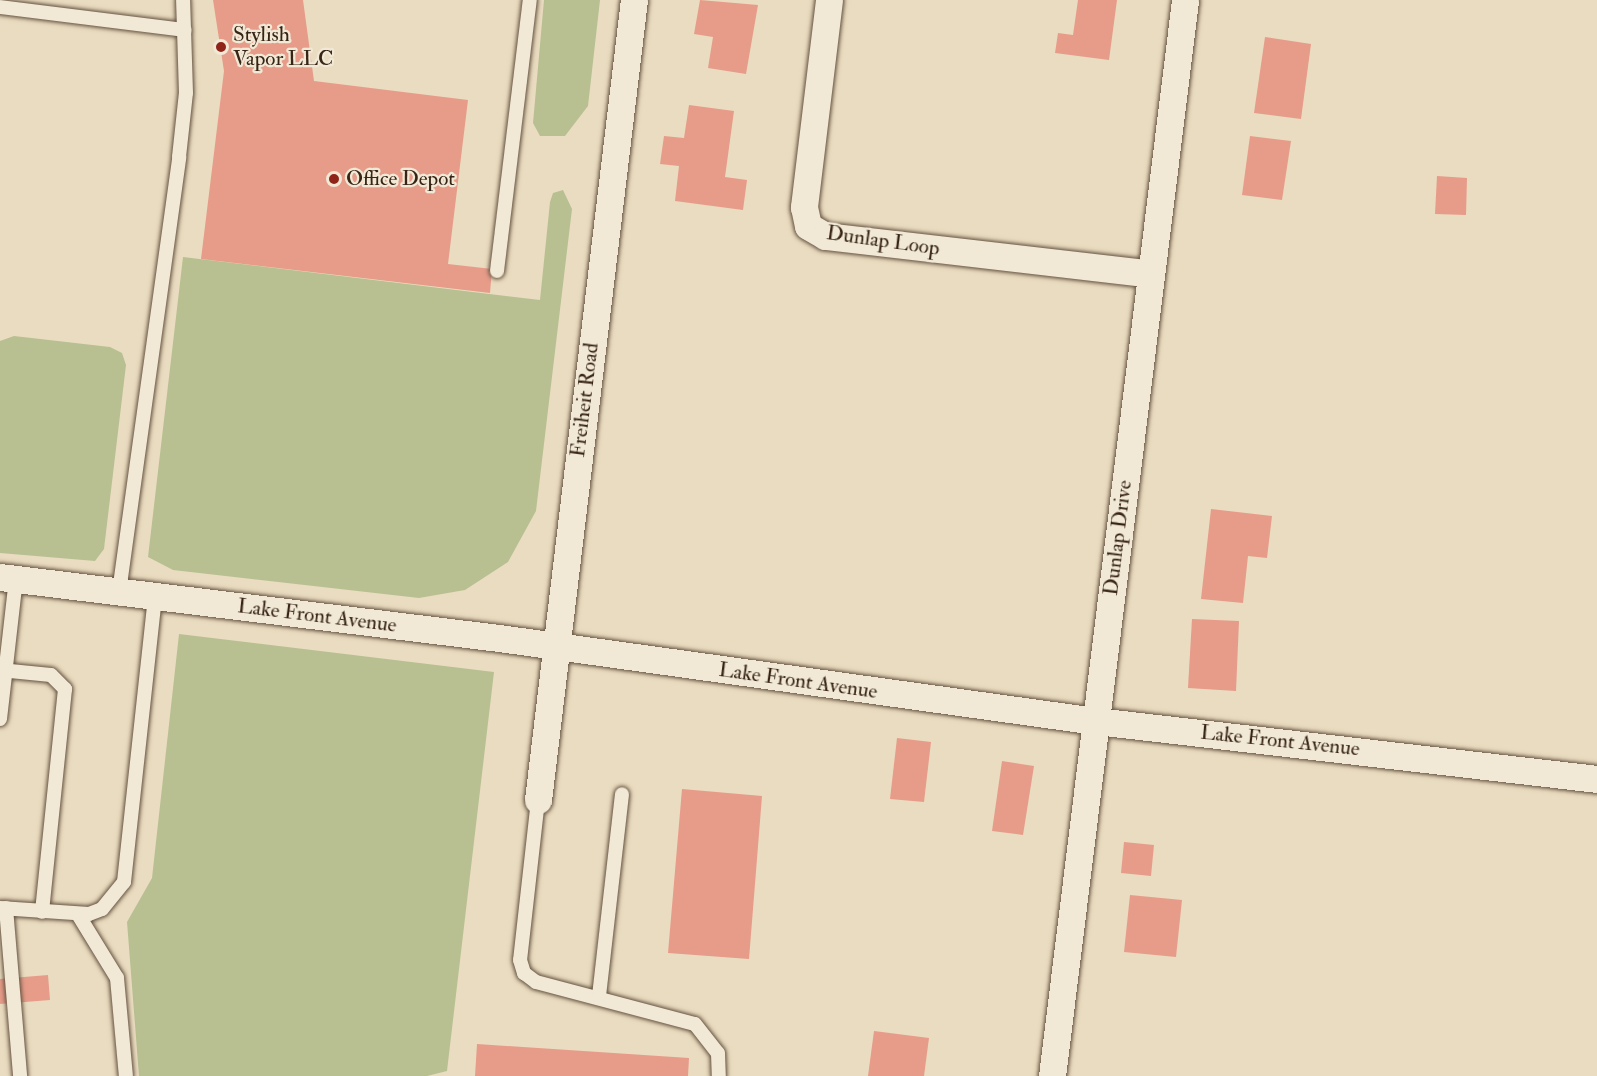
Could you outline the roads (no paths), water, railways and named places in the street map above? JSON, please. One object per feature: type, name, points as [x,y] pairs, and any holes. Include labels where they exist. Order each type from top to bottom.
[{"type":"street","name":"Freiheit Road","points":[[538,800],[554,647],[634,0]]},
{"type":"street","name":"Dunlap Loop","points":[[830,0],[804,207],[808,226],[825,236],[1151,274]]},
{"type":"street","name":"Dunlap Drive","points":[[1052,1076],[1185,0]]},
{"type":"street","name":"Lake Front Avenue","points":[[8,578],[554,647],[1096,721],[1597,779]]},
{"type":"lane","points":[[119,592],[179,158],[185,30],[183,0]]},
{"type":"lane","points":[[497,271],[530,0]]},
{"type":"lane","points":[[0,7],[185,30]]},
{"type":"lane","points":[[0,719],[8,578]]},
{"type":"lane","points":[[20,1076],[3,908],[79,916],[102,909],[125,878],[155,597]]},
{"type":"lane","points":[[3,670],[51,675],[65,689],[42,912]]},
{"type":"lane","points":[[599,996],[622,794]]},
{"type":"lane","points":[[538,800],[521,968],[536,982],[599,996],[695,1024],[718,1053],[719,1076]]},
{"type":"lane","points":[[79,916],[120,989],[126,1076]]},
{"type":"place","name":"Stylish Vapor LLC","points":[[221,47]]},
{"type":"place","name":"Office Depot","points":[[334,179]]}]
